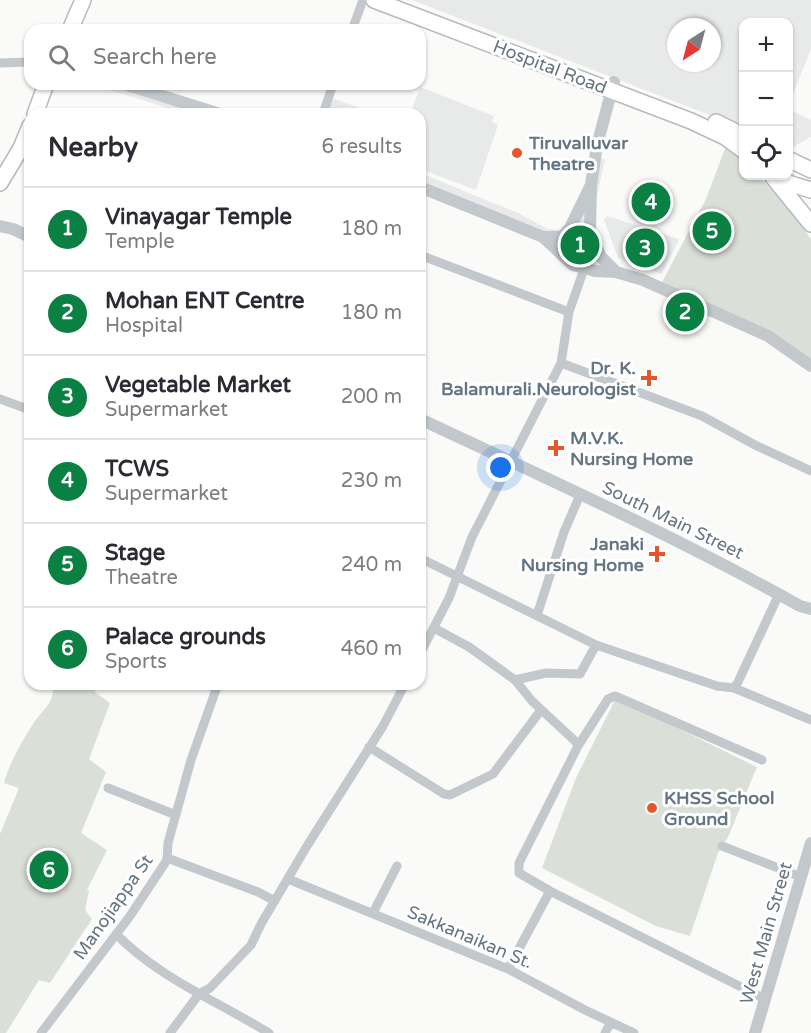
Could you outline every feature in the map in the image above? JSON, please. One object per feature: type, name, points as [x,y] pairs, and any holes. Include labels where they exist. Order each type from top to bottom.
[{"type":"main road","points":[[73,24],[83,0]]},
{"type":"main road","name":"Hospital Road","points":[[374,0],[613,87],[707,117],[739,133]]},
{"type":"main road","name":"Hospital Road","points":[[400,0],[613,87],[725,137],[739,147]]},
{"type":"main road","points":[[37,108],[44,90]]},
{"type":"main road","points":[[0,183],[24,141]]},
{"type":"main road","points":[[793,158],[811,158]]},
{"type":"main road","points":[[793,160],[811,170]]},
{"type":"main road","points":[[777,180],[811,224]]},
{"type":"main road","points":[[782,180],[811,190]]},
{"type":"street","points":[[354,24],[363,0]]},
{"type":"street","points":[[0,63],[24,62]]},
{"type":"street","points":[[613,87],[597,145],[591,185],[590,232],[601,257],[616,272]]},
{"type":"street","points":[[143,90],[201,108]]},
{"type":"street","points":[[324,108],[331,90]]},
{"type":"street","points":[[426,189],[543,237],[562,237],[570,228],[591,185]]},
{"type":"street","points":[[0,226],[24,234]]},
{"type":"street","points":[[543,237],[573,265],[585,269],[616,272],[643,280],[768,336],[811,366]]},
{"type":"street","points":[[426,257],[570,312]]},
{"type":"street","points":[[578,746],[541,710],[515,680],[468,648],[428,632],[449,598],[456,574],[510,460],[561,363],[570,312],[585,269]]},
{"type":"street","points":[[561,363],[702,416],[755,445],[811,471]]},
{"type":"street","points":[[0,399],[24,408]]},
{"type":"street","name":"South Main Street","points":[[426,422],[510,460],[732,568],[800,606],[811,609]]},
{"type":"street","points":[[537,615],[564,532],[580,495]]},
{"type":"street","points":[[426,561],[596,645],[717,686],[734,688],[811,720]]},
{"type":"street","points":[[734,688],[779,594]]},
{"type":"street","points":[[515,680],[546,673],[580,674],[596,645]]},
{"type":"street","name":"Manojiappa St","points":[[41,1033],[116,934],[167,858],[168,843],[191,760],[216,690]]},
{"type":"street","points":[[170,1033],[199,994],[210,988],[251,945],[288,879],[383,726],[402,690]]},
{"type":"street","points":[[762,760],[615,696],[608,699],[578,746],[518,868],[523,877],[765,999]]},
{"type":"street","points":[[369,747],[444,794],[450,795],[493,774],[541,710]]},
{"type":"street","points":[[108,788],[176,815]]},
{"type":"street","name":"West Main Street","points":[[755,1033],[811,843]]},
{"type":"street","points":[[722,846],[801,877]]},
{"type":"street","points":[[167,858],[277,898]]},
{"type":"street","points":[[373,913],[397,866]]},
{"type":"street","name":"Sakkanaikan St.","points":[[288,879],[508,969],[634,1033]]},
{"type":"street","points":[[508,969],[550,891]]},
{"type":"street","points":[[116,934],[154,967],[269,1033]]},
{"type":"street","points":[[605,1033],[611,1022]]},
{"type":"shaded area","points":[[412,0],[811,0],[811,49],[793,94],[793,18],[739,18],[739,126]]},
{"type":"shaded area","points":[[426,89],[494,116],[492,122],[498,125],[476,190],[426,171],[426,108],[412,108],[419,90]]},
{"type":"shaded area","points":[[110,90],[155,90],[214,108],[168,108]]},
{"type":"shaded area","points":[[332,98],[360,108],[328,108]]},
{"type":"shaded area","points":[[793,111],[811,120],[811,137],[793,147]]},
{"type":"shaded area","points":[[726,146],[739,157],[739,180],[762,180],[784,202],[811,239],[811,360],[660,286],[706,199]]},
{"type":"shaded area","points":[[593,157],[605,159],[595,204],[596,243],[621,268],[594,266],[582,260],[564,256],[543,241],[426,196],[426,175],[518,213],[548,229],[562,230],[580,207]]},
{"type":"shaded area","points":[[607,216],[679,239],[662,274],[618,258],[604,220]]},
{"type":"shaded area","points":[[53,690],[94,690],[110,703],[89,759],[106,772],[81,833],[107,850],[87,890],[89,891],[85,910],[92,919],[50,983],[39,980],[6,1033],[0,1033],[0,834],[19,788],[4,783],[20,745],[50,702]]},
{"type":"shaded area","name":"KHSS School Ground","points":[[616,698],[757,767],[728,837],[718,853],[690,936],[656,926],[542,868],[576,778]]},
{"type":"place","name":"Tiruvalluvar Theatre","points":[[517,153]]},
{"type":"place","name":"TCWS","points":[[651,202]]},
{"type":"place","name":"Stage","points":[[712,231]]},
{"type":"place","name":"Vinayagar Temple","points":[[580,245]]},
{"type":"place","name":"Vegetable Market","points":[[645,248]]},
{"type":"place","name":"Mohan ENT Centre","points":[[685,312]]},
{"type":"place","name":"Dr. K. Balamurali.Neurologist","points":[[649,378]]},
{"type":"place","name":"M.V.K. Nursing Home","points":[[556,448]]},
{"type":"place","name":"Janaki Nursing Home","points":[[657,554]]},
{"type":"place","name":"KHSS School Ground","points":[[652,808]]},
{"type":"place","name":"Palace grounds","points":[[49,870]]}]
